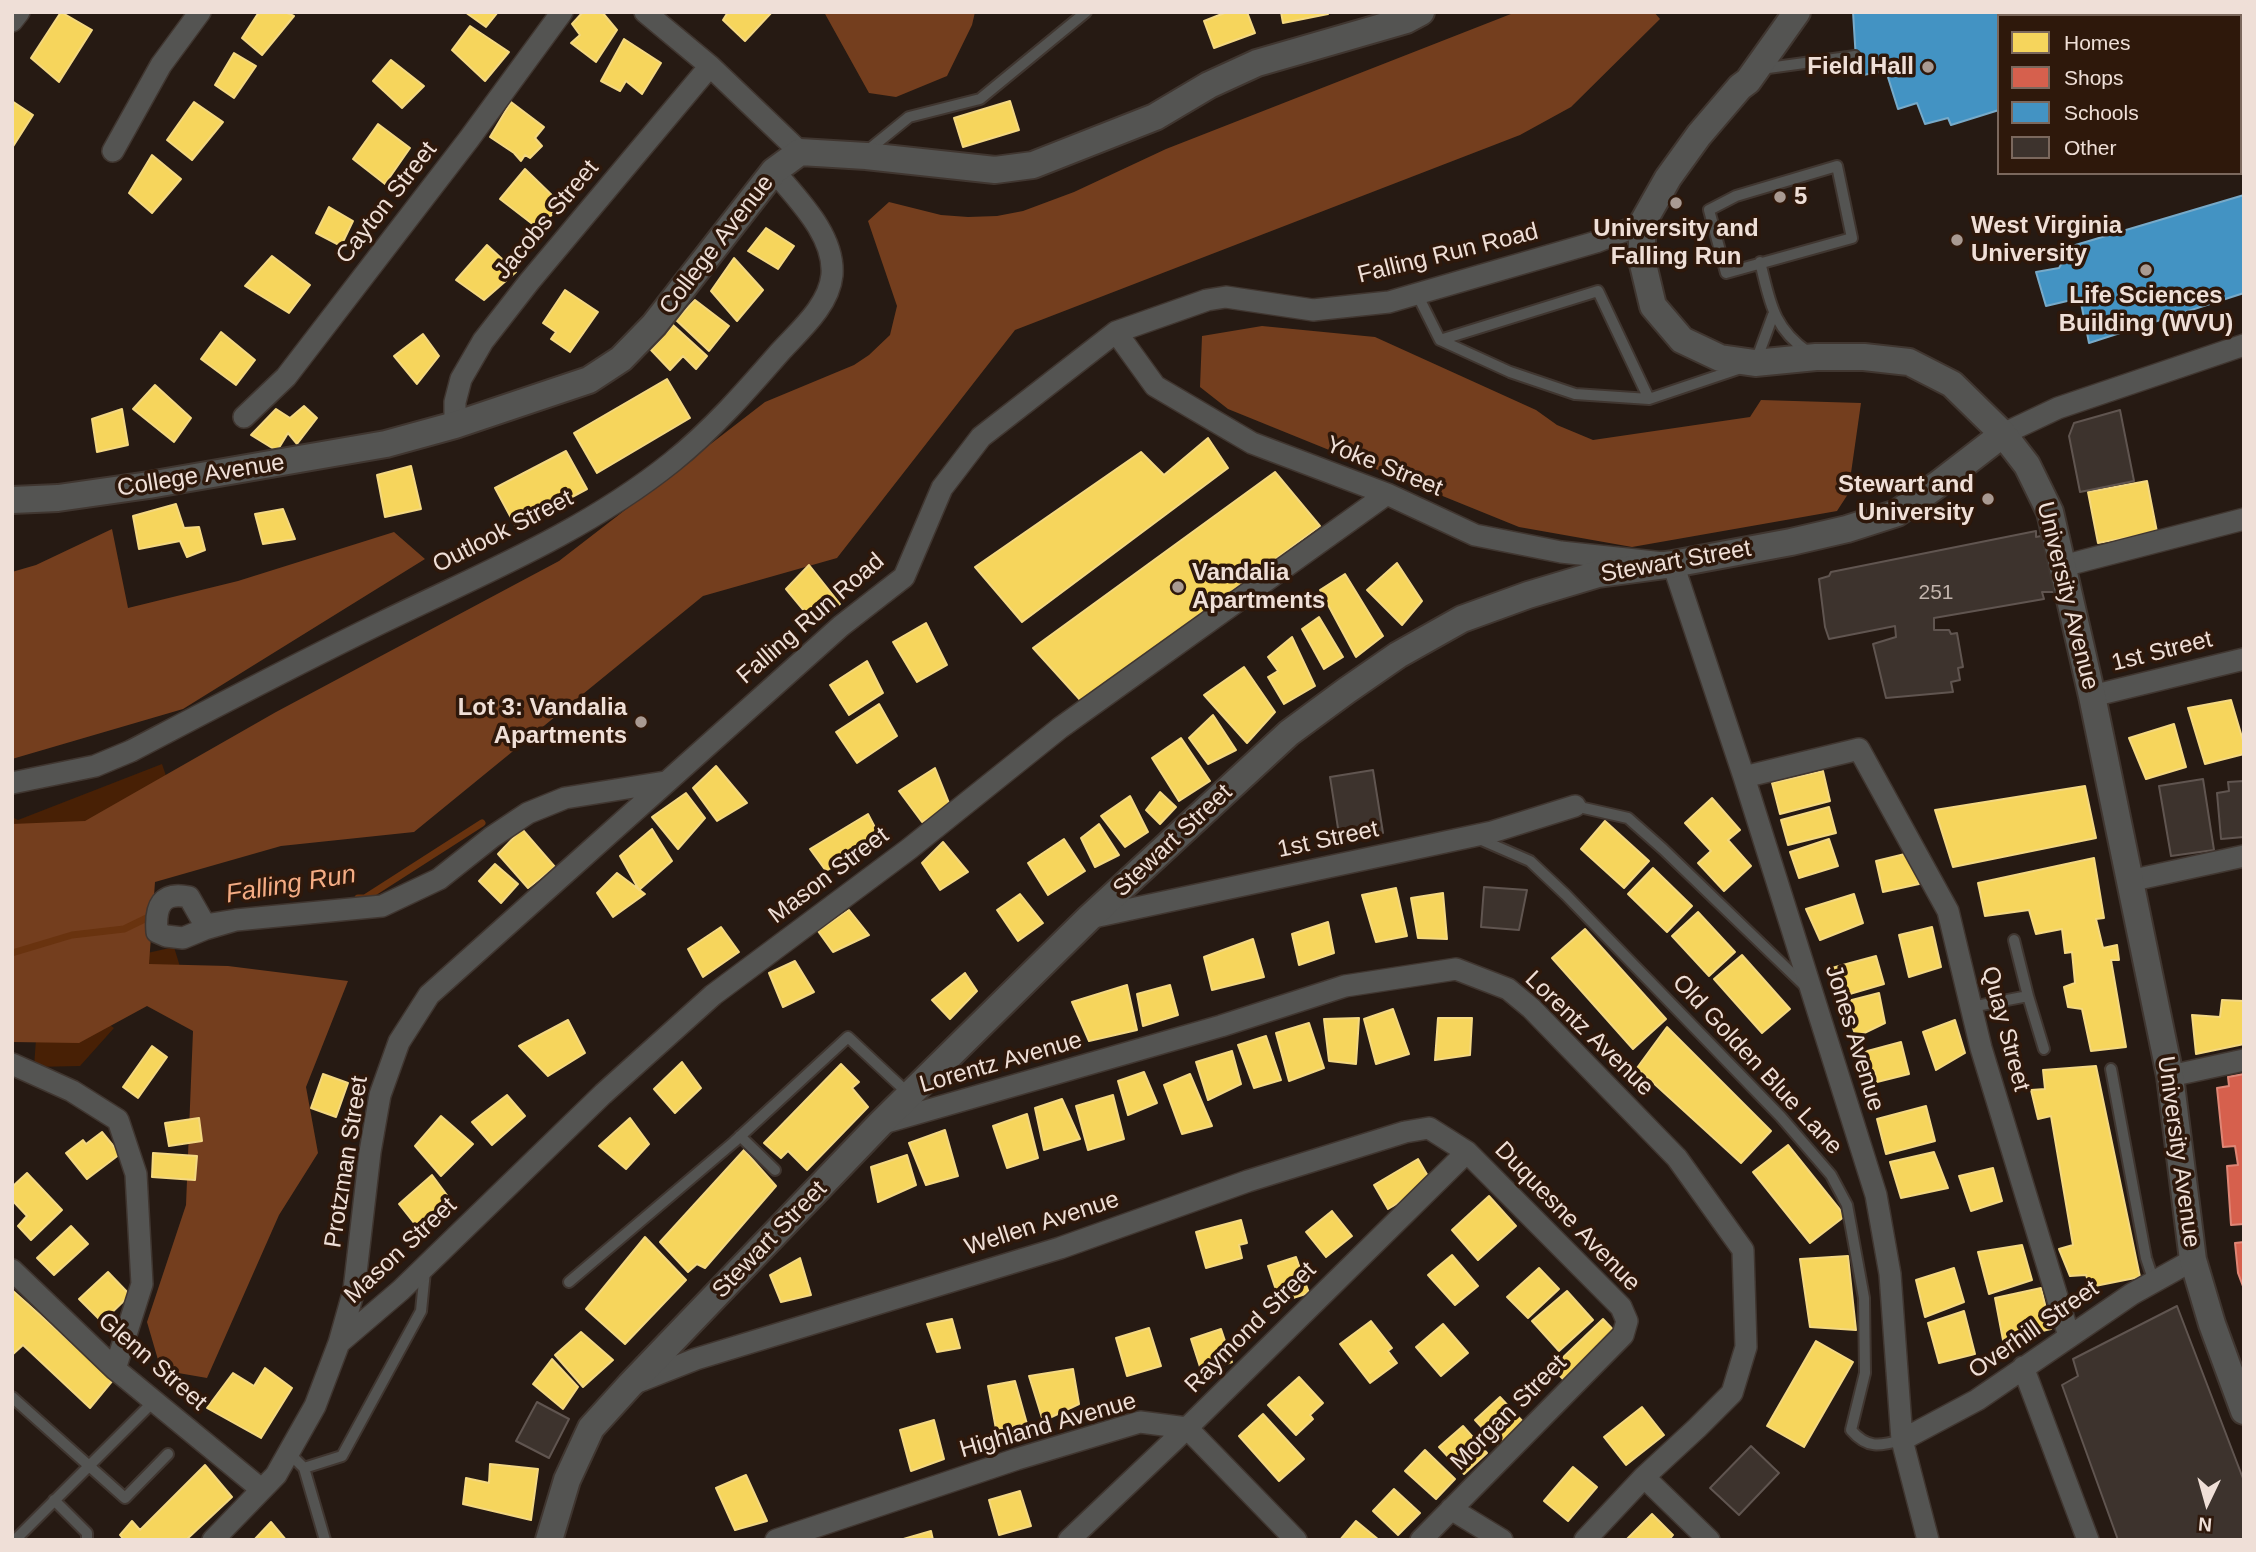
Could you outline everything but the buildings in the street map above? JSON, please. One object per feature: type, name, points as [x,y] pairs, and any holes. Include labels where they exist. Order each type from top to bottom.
[{"type":"street","points":[[12,21],[19,12]]},
{"type":"street","points":[[113,151],[161,65],[200,12]]},
{"type":"street","name":"Cayton Street","points":[[244,417],[295,366],[469,139],[562,12]]},
{"type":"street","points":[[645,12],[710,66],[800,152],[863,155],[995,170],[1032,165],[1155,117],[1209,85],[1257,63],[1406,20],[1421,12]]},
{"type":"street","name":"University Avenue","points":[[1797,12],[1758,69],[1699,135],[1668,178],[1642,224],[1642,260],[1653,306],[1682,340],[1720,358],[1755,363],[1816,357],[1864,357],[1909,362],[1952,384],[2003,434],[2027,465],[2050,512],[2092,696],[2170,1076],[2193,1260],[2212,1325],[2244,1411]]},
{"type":"street","name":"Jacobs Street","points":[[455,425],[455,402],[461,379],[483,341],[710,66]]},
{"type":"street","name":"College Avenue","points":[[12,500],[58,498],[267,466],[386,444],[455,425],[589,380],[621,359],[654,325],[774,170],[800,152]]},
{"type":"street","name":"Outlook Street","points":[[12,783],[95,766],[131,751],[369,629],[505,566],[597,513],[671,462],[714,425],[816,312],[829,290],[832,273],[830,252],[819,229],[774,170]]},
{"type":"street","name":"Falling Run Road","points":[[665,782],[841,626],[904,577],[942,488],[981,437],[1116,332],[1207,300],[1226,297],[1312,310],[1389,302],[1596,242],[1642,224]]},
{"type":"street","name":"Yoke Street","points":[[1116,332],[1155,386],[1252,443],[1387,494],[1475,535],[1560,552],[1673,564]]},
{"type":"street","points":[[2003,434],[2058,408],[2244,345]]},
{"type":"street","name":"Stewart Street","points":[[549,1540],[567,1480],[591,1428],[630,1385],[880,1124],[1089,918],[1289,733],[1398,655],[1462,619],[1598,574],[1673,564],[1813,537],[1897,513],[2003,434]]},
{"type":"street","name":"Mason Street","points":[[339,1343],[425,1266],[603,1094],[713,995],[909,849],[1060,728],[1387,494]]},
{"type":"street","points":[[2063,566],[2244,519]]},
{"type":"street","name":"Jones Avenue","points":[[1673,564],[1744,777],[1876,1195],[1891,1274],[1902,1440],[1928,1540]]},
{"type":"street","name":"1st Street","points":[[2092,696],[2244,659]]},
{"type":"street","name":"Quay Street","points":[[1744,777],[1860,749],[1948,911],[1985,1061],[2068,1336]]},
{"type":"street","points":[[236,920],[382,906],[439,879],[528,813],[565,798],[665,782]]},
{"type":"street","name":"Protzman Street","points":[[213,1540],[276,1475],[315,1406],[339,1343],[354,1290],[370,1152],[380,1095],[398,1042],[429,995],[665,782]]},
{"type":"street","name":"1st Street","points":[[1089,918],[1472,836],[1575,806]]},
{"type":"street","points":[[2129,881],[2244,856]]},
{"type":"street","name":"Lorentz Avenue","points":[[880,1124],[1221,1026],[1345,986],[1456,969],[1508,989],[1531,1008],[1678,1158],[1743,1250],[1746,1347],[1732,1393],[1698,1429],[1644,1477],[1585,1540]]},
{"type":"street","points":[[2170,1076],[2244,1060]]},
{"type":"street","points":[[12,1064],[72,1091],[118,1120],[136,1174],[142,1284],[116,1369]]},
{"type":"street","name":"Wellen Avenue","points":[[630,1385],[696,1359],[1060,1248],[1248,1181],[1405,1132],[1429,1128],[1467,1152]]},
{"type":"street","name":"Duquesne Avenue","points":[[1467,1152],[1621,1307],[1627,1321]]},
{"type":"street","name":"Raymond Street","points":[[1069,1540],[1187,1428],[1467,1152]]},
{"type":"street","name":"Overhill Street","points":[[1902,1440],[1977,1400],[2068,1336],[2193,1260]]},
{"type":"street","name":"Glenn Street","points":[[12,1270],[116,1369],[261,1489]]},
{"type":"street","name":"Morgan Street","points":[[1422,1540],[1623,1335],[1627,1321]]},
{"type":"street","points":[[2023,1367],[2088,1540]]},
{"type":"street","name":"Highland Avenue","points":[[776,1540],[1017,1459],[1140,1422],[1187,1428]]},
{"type":"street","points":[[1187,1428],[1296,1540]]},
{"type":"street","points":[[1644,1477],[1709,1540]]},
{"type":"street","points":[[1451,1509],[1502,1540]]},
{"type":"lane","points":[[863,155],[909,117],[980,99],[1086,12]]},
{"type":"lane","points":[[1758,69],[1855,56]]},
{"type":"lane","points":[[1837,166],[1852,238],[1760,262],[1726,272],[1709,209],[1736,196],[1837,166]]},
{"type":"lane","points":[[1760,262],[1773,315],[1798,345],[1816,357]]},
{"type":"lane","points":[[1440,340],[1598,291],[1648,399]]},
{"type":"lane","points":[[1417,294],[1440,340],[1510,372],[1575,394],[1648,399],[1755,363],[1773,315]]},
{"type":"lane","points":[[1575,806],[1628,818],[1812,993]]},
{"type":"lane","name":"Old Golden Blue Lane","points":[[1472,836],[1530,861],[1781,1117],[1832,1175],[1847,1205],[1864,1298],[1865,1373],[1851,1430],[1861,1442],[1882,1445],[1902,1440]]},
{"type":"lane","points":[[2014,940],[2044,1049]]},
{"type":"lane","points":[[1971,1007],[2028,996]]},
{"type":"lane","points":[[569,1282],[740,1136],[848,1037],[910,1095]]},
{"type":"lane","points":[[2110,1069],[2146,1258],[2154,1282]]},
{"type":"lane","points":[[740,1136],[775,1170]]},
{"type":"lane","points":[[304,1468],[342,1456],[421,1311],[425,1266]]},
{"type":"lane","points":[[12,1398],[125,1498],[168,1454]]},
{"type":"lane","points":[[15,1540],[154,1401]]},
{"type":"lane","points":[[288,1452],[304,1468],[326,1540]]},
{"type":"lane","points":[[54,1500],[87,1533],[87,1540]]},
{"type":"shaded area","points":[[824,12],[975,12],[972,25],[947,76],[896,97],[869,93]]},
{"type":"shaded area","points":[[1516,12],[1654,12],[1660,19],[1571,107],[1520,135],[1015,330],[837,558],[703,596],[414,832],[281,846],[155,882],[149,964],[228,966],[348,981],[306,1087],[318,1153],[279,1215],[207,1378],[161,1370],[147,1322],[186,1205],[193,1031],[147,1006],[79,1043],[12,1042],[12,824],[85,821],[276,712],[559,561],[765,402],[854,365],[869,355],[890,335],[897,306],[868,221],[889,202],[941,215],[968,217],[997,216],[1023,211],[1074,192],[1166,149]]},
{"type":"shaded area","points":[[1262,326],[1375,337],[1536,410],[1557,425],[1593,440],[1750,417],[1761,400],[1861,403],[1848,494],[1837,511],[1632,547],[1519,527],[1228,409],[1200,387],[1202,336]]},
{"type":"shaded area","points":[[112,529],[128,608],[238,581],[394,532],[425,559],[183,709],[12,759],[12,572],[36,565]]},
{"type":"shaded area","points":[[162,764],[188,840],[79,875],[103,963],[174,947],[181,970],[101,1019],[114,1028],[80,1066],[34,1067],[40,983],[12,980],[12,817],[18,820]]},
{"type":"waterway","name":"Falling Run","points":[[358,898],[365,898],[482,823]]},
{"type":"waterway","name":"Falling Run","points":[[12,953],[72,935],[124,929],[155,914]]},
{"type":"place","name":"Field Hall","points":[[1928,67]]},
{"type":"place","name":"5","points":[[1780,197]]},
{"type":"place","name":"University and Falling Run","points":[[1676,203]]},
{"type":"place","name":"West Virginia University","points":[[1957,240]]},
{"type":"place","name":"Life Sciences Building (WVU)","points":[[2146,270]]},
{"type":"place","name":"Stewart and University","points":[[1988,499]]},
{"type":"place","name":"Vandalia Apartments","points":[[1178,587]]},
{"type":"place","name":"Lot 3: Vandalia Apartments","points":[[641,722]]}]
